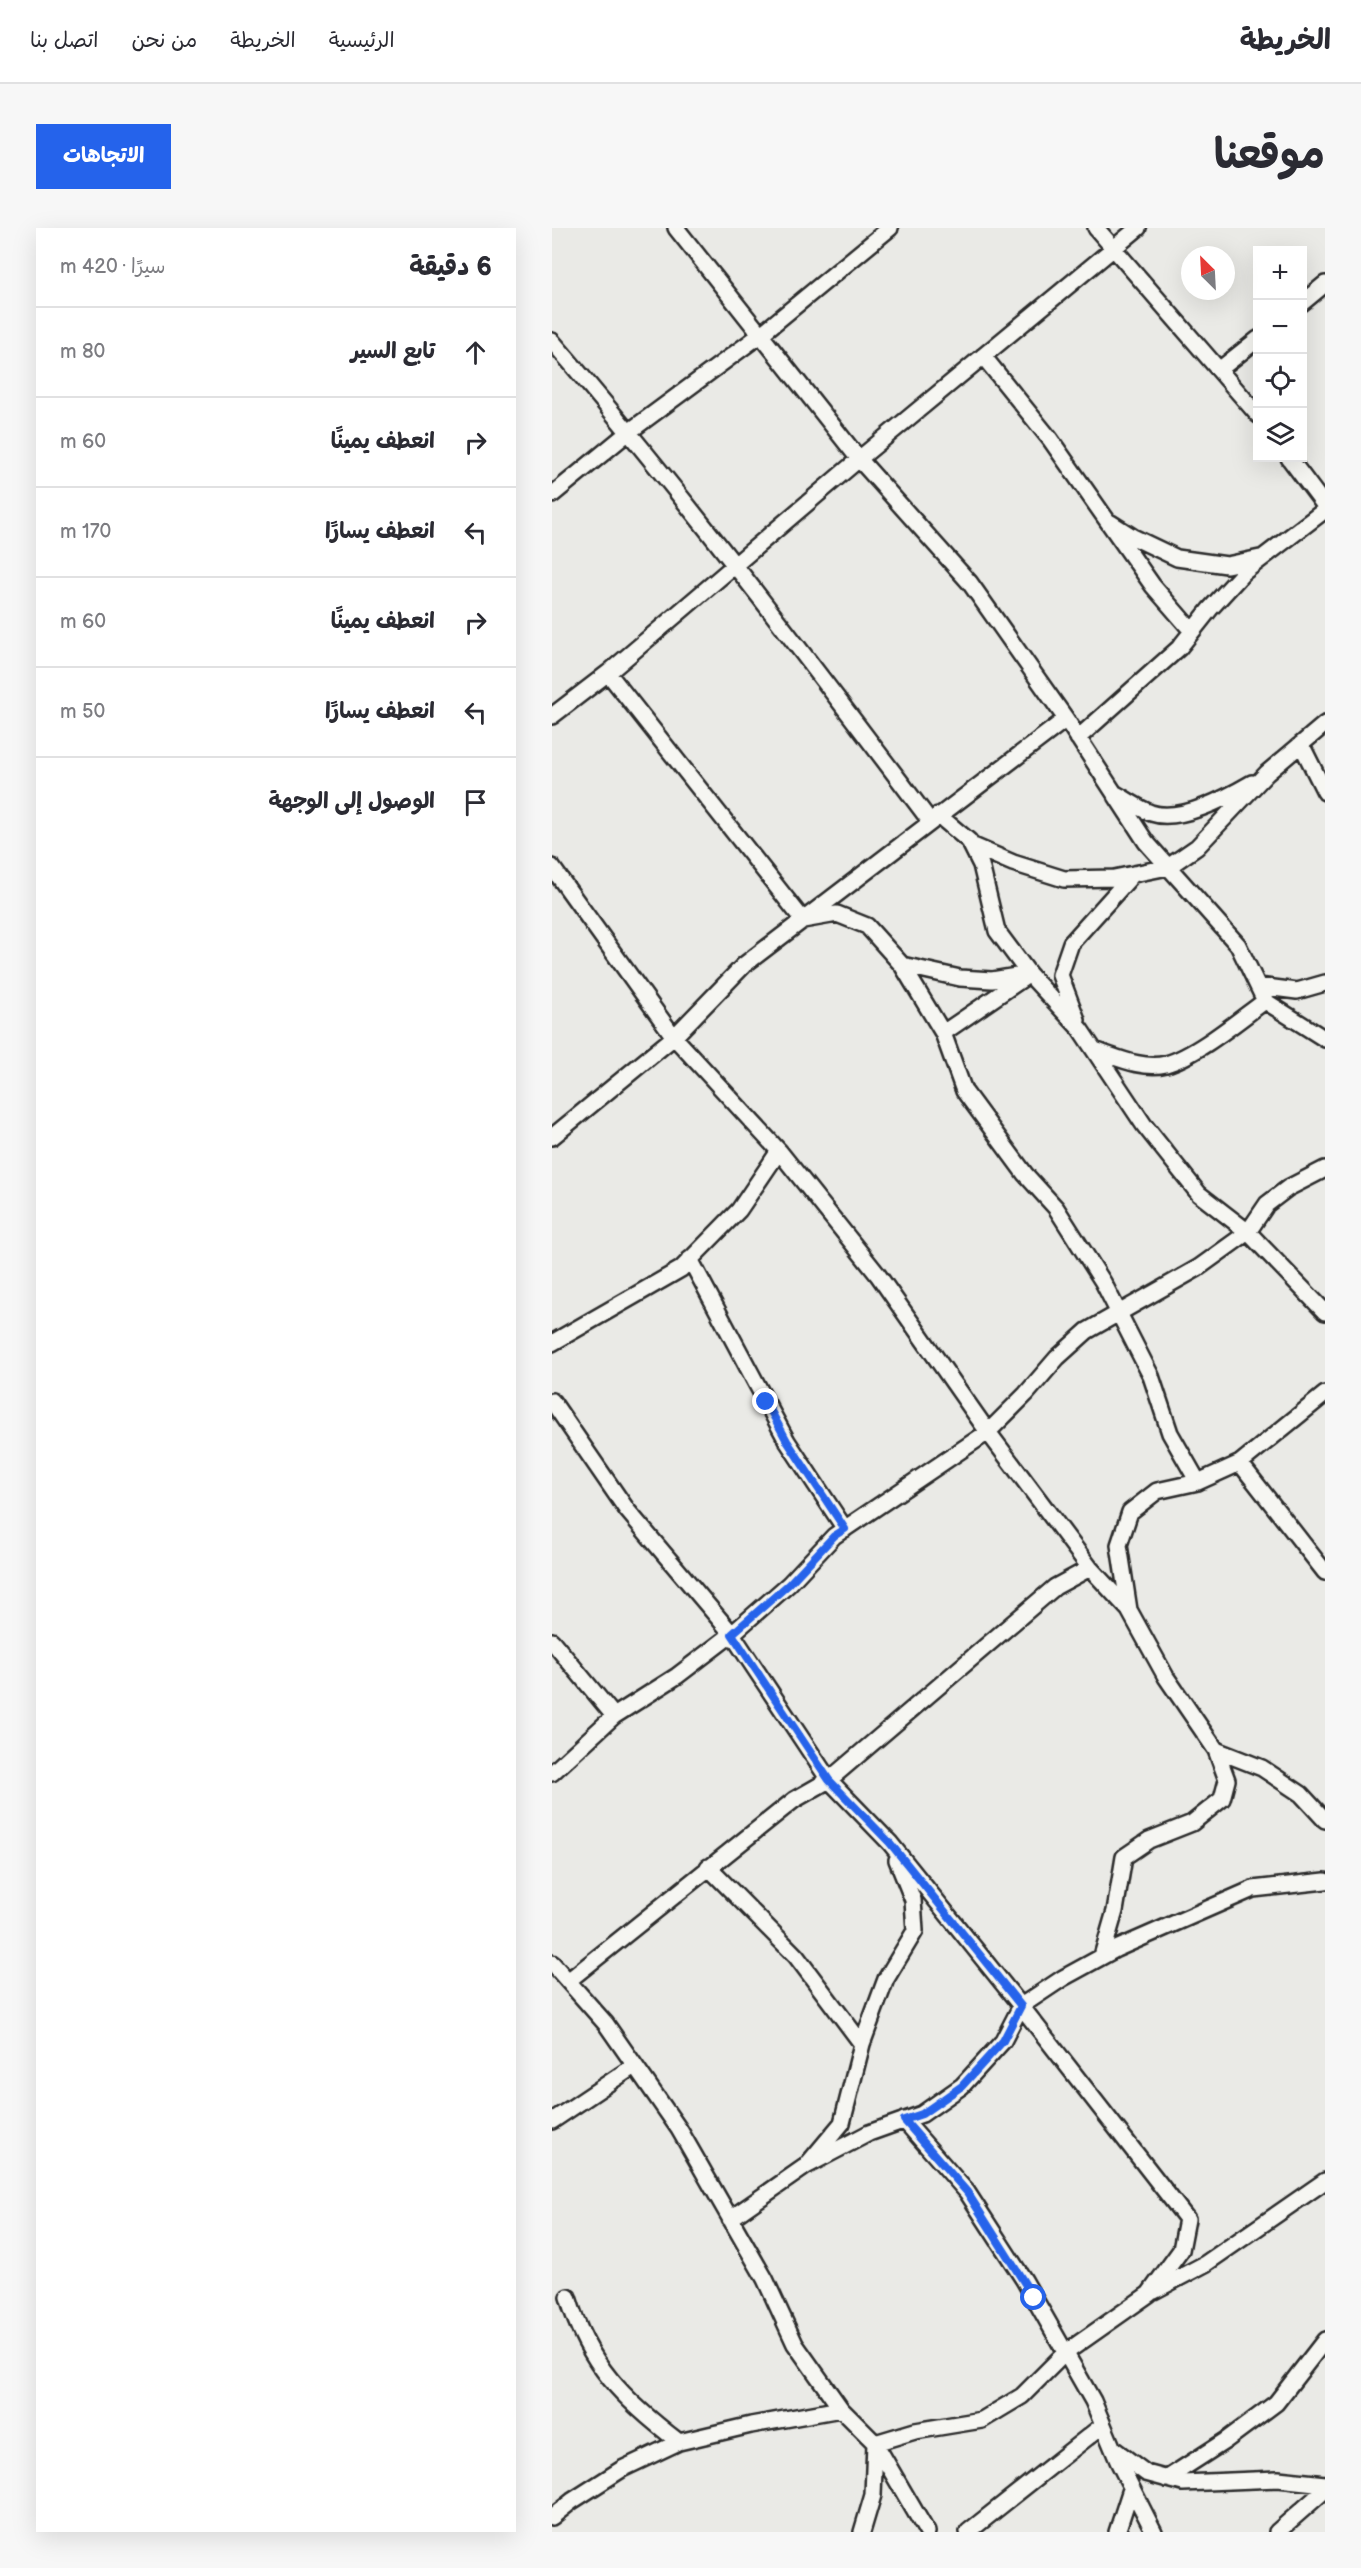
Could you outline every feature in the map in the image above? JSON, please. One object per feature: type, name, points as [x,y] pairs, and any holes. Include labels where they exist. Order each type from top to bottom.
[{"type":"street","points":[[676,228],[859,459],[970,583],[1066,719],[1146,842],[1238,945],[1265,1001],[1325,1039]]},
{"type":"street","points":[[552,495],[630,431],[760,334],[890,228]]},
{"type":"street","points":[[1096,228],[1253,410]]},
{"type":"street","points":[[552,716],[608,673],[859,459],[1138,228]]},
{"type":"street","points":[[1306,300],[1325,284]]},
{"type":"street","points":[[552,341],[630,431],[934,818],[971,845],[1013,863],[1064,879],[1114,878],[1168,867],[1197,847],[1267,773],[1325,724]]},
{"type":"street","points":[[1219,370],[1253,342]]},
{"type":"street","points":[[983,357],[1050,439],[1153,586],[1192,631]]},
{"type":"street","points":[[1078,738],[1179,648],[1244,572],[1325,508],[1292,462]]},
{"type":"street","points":[[1104,519],[1133,537],[1177,558],[1227,565],[1263,557]]},
{"type":"street","points":[[608,673],[803,920]]},
{"type":"street","points":[[552,1137],[674,1037],[744,965],[1066,719]]},
{"type":"street","points":[[1301,744],[1325,792]]},
{"type":"street","points":[[1111,791],[1153,813],[1186,813],[1224,799],[1267,773]]},
{"type":"street","points":[[971,845],[981,865],[997,932],[1029,974],[1080,1029],[1144,1125],[1199,1194],[1248,1232],[1325,1312]]},
{"type":"street","points":[[552,867],[674,1037],[779,1151],[878,1275],[988,1432],[1090,1568],[1129,1610],[1167,1677],[1216,1750],[1227,1780],[1222,1799],[1192,1823],[1149,1840],[1124,1857],[1115,1911],[1102,1956]]},
{"type":"street","points":[[1080,1029],[1060,975],[1071,942],[1133,874]]},
{"type":"street","points":[[803,920],[837,914],[867,926],[902,966],[943,1033],[964,1090],[1025,1174],[1056,1208],[1102,1282],[1151,1376],[1170,1433],[1198,1482]]},
{"type":"street","points":[[902,966],[960,978],[992,980],[1029,974]]},
{"type":"street","points":[[943,1033],[1029,974]]},
{"type":"street","points":[[1258,986],[1297,991],[1325,983]]},
{"type":"street","points":[[1094,1050],[1132,1063],[1166,1064],[1204,1045],[1265,1001]]},
{"type":"street","points":[[552,1343],[681,1269],[739,1210],[779,1151]]},
{"type":"street","points":[[552,1773],[614,1716],[677,1676],[732,1634],[789,1584],[834,1536],[988,1432],[1026,1394],[1057,1358],[1087,1331],[1198,1268],[1248,1232],[1267,1204],[1288,1188],[1325,1169]]},
{"type":"street","points":[[690,1259],[787,1441],[845,1529]]},
{"type":"street","points":[[1129,1610],[1119,1545],[1130,1512],[1157,1491],[1198,1482],[1240,1463],[1325,1394]]},
{"type":"street","points":[[552,1401],[627,1510],[732,1634],[829,1780],[890,1843],[1187,2219],[1181,2250],[1149,2294]]},
{"type":"street","points":[[1240,1463],[1325,1572]]},
{"type":"street","points":[[568,1981],[794,1800],[829,1780],[1055,1587],[1090,1568]]},
{"type":"street","points":[[552,1641],[614,1716]]},
{"type":"street","points":[[1216,1750],[1262,1768],[1301,1794],[1325,1820]]},
{"type":"street","points":[[807,2166],[842,2123],[862,2044],[886,1978],[915,1931],[914,1900],[890,1843]]},
{"type":"street","points":[[708,1867],[796,1956],[862,2044]]},
{"type":"street","points":[[730,2218],[807,2166],[869,2133],[922,2114],[962,2086],[1003,2041],[1021,2006],[1063,1977],[1102,1956],[1253,1889],[1325,1881]]},
{"type":"street","points":[[552,1963],[606,2024],[679,2130],[765,2279],[795,2344],[841,2409],[874,2443],[927,2532]]},
{"type":"street","points":[[552,2121],[634,2066]]},
{"type":"street","points":[[904,2120],[967,2192],[1024,2280],[1093,2401],[1131,2489],[1154,2532]]},
{"type":"street","points":[[874,2443],[915,2431],[982,2420],[1022,2396],[1065,2353],[1149,2294],[1205,2264],[1325,2181]]},
{"type":"street","points":[[568,2297],[575,2320],[601,2370],[639,2411],[679,2442]]},
{"type":"street","points":[[1166,2479],[1225,2441],[1276,2403],[1325,2340]]},
{"type":"street","points":[[552,2517],[572,2501],[622,2469],[679,2442],[751,2425],[841,2409]]},
{"type":"street","points":[[968,2532],[1103,2425]]},
{"type":"street","points":[[862,2532],[873,2495],[874,2443]]},
{"type":"street","points":[[1112,2448],[1146,2473],[1183,2483],[1278,2479],[1325,2484]]},
{"type":"street","points":[[1117,2532],[1131,2489]]},
{"type":"street","points":[[1277,2532],[1325,2490]]},
{"type":"route","points":[[766,1402],[787,1441],[845,1529],[834,1536],[789,1584],[732,1634],[829,1780],[890,1843],[1021,2006],[1003,2041],[962,2086],[922,2114],[904,2120],[967,2192],[1034,2298]]}]
